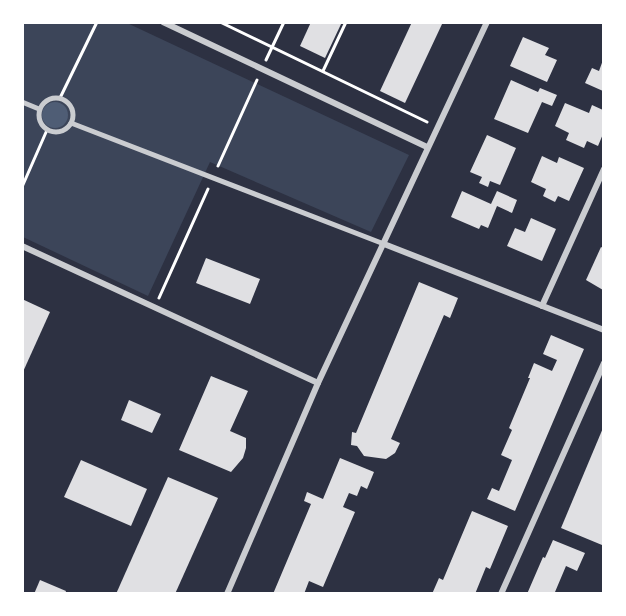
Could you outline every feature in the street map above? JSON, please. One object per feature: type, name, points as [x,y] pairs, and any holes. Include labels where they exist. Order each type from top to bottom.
[{"type":"street","points":[[163,22],[428,147]]},
{"type":"street","points":[[227,594],[318,383],[487,22]]},
{"type":"street","points":[[60,98],[71,108],[73,113],[71,123],[57,132],[47,130],[39,119],[39,109],[47,100],[60,98]]},
{"type":"street","points":[[22,102],[39,109]]},
{"type":"street","points":[[71,123],[603,330]]},
{"type":"street","points":[[542,306],[603,169]]},
{"type":"street","points":[[22,246],[318,383]]},
{"type":"street","points":[[501,594],[603,363]]},
{"type":"path","points":[[60,98],[97,22]]},
{"type":"path","points":[[220,22],[437,127]]},
{"type":"path","points":[[262,69],[284,22]]},
{"type":"path","points":[[323,71],[346,22]]},
{"type":"path","points":[[22,187],[47,130]]},
{"type":"shaded area","points":[[23,23],[127,23],[409,155],[371,232],[210,162],[148,296],[23,237]]},
{"type":"shaded area","points":[[55,102],[64,106],[68,115],[64,124],[55,128],[46,124],[42,115],[46,106]]},
{"type":"building","points":[[311,22],[342,22],[325,58],[300,46]]},
{"type":"building","points":[[412,22],[443,22],[405,103],[380,91]]},
{"type":"building","points":[[523,37],[549,48],[545,55],[557,60],[547,82],[510,66]]},
{"type":"building","points":[[603,60],[603,91],[585,83],[592,68],[599,71]]},
{"type":"building","points":[[511,80],[538,92],[540,88],[557,95],[552,106],[542,102],[528,133],[494,119]]},
{"type":"building","points":[[565,103],[589,113],[592,105],[603,110],[603,134],[598,146],[587,141],[584,148],[566,140],[569,133],[555,126]]},
{"type":"building","points":[[487,135],[516,148],[500,185],[490,181],[488,187],[479,183],[482,177],[470,172]]},
{"type":"building","points":[[542,156],[557,163],[559,157],[584,168],[569,201],[558,196],[555,202],[543,196],[546,189],[531,182]]},
{"type":"building","points":[[462,191],[491,204],[497,191],[517,200],[512,213],[497,206],[488,228],[481,225],[479,229],[451,217]]},
{"type":"building","points":[[531,218],[556,229],[542,261],[507,246],[515,228],[525,232]]},
{"type":"building","points":[[601,247],[603,248],[603,290],[586,280]]},
{"type":"building","points":[[206,258],[260,279],[250,304],[196,283]]},
{"type":"building","points":[[419,282],[458,298],[450,318],[444,315],[391,439],[400,443],[395,453],[386,459],[364,456],[357,446],[351,445],[352,432],[356,433]]},
{"type":"building","points":[[22,299],[50,312],[22,374]]},
{"type":"building","points":[[551,335],[584,349],[515,511],[487,499],[492,488],[499,491],[512,460],[501,455],[512,430],[509,428],[534,363],[552,371],[557,360],[543,354]]},
{"type":"building","points":[[211,376],[248,391],[230,431],[246,438],[246,448],[243,458],[231,472],[179,450]]},
{"type":"building","points":[[129,400],[161,414],[152,433],[121,420]]},
{"type":"building","points":[[603,428],[603,541],[602,545],[561,528]]},
{"type":"building","points":[[340,458],[374,472],[367,489],[361,486],[357,496],[349,493],[343,507],[355,512],[323,587],[309,581],[304,594],[273,594],[311,504],[304,501],[307,492],[323,499]]},
{"type":"building","points":[[81,460],[147,489],[131,526],[64,497]]},
{"type":"building","points":[[168,477],[218,498],[175,594],[116,594]]},
{"type":"building","points":[[472,511],[508,526],[490,569],[486,567],[475,594],[432,594],[439,578],[443,580]]},
{"type":"building","points":[[553,540],[585,553],[577,571],[566,566],[555,592],[559,594],[527,594],[543,557],[545,558]]},
{"type":"building","points":[[40,580],[66,591],[65,594],[34,594]]}]
